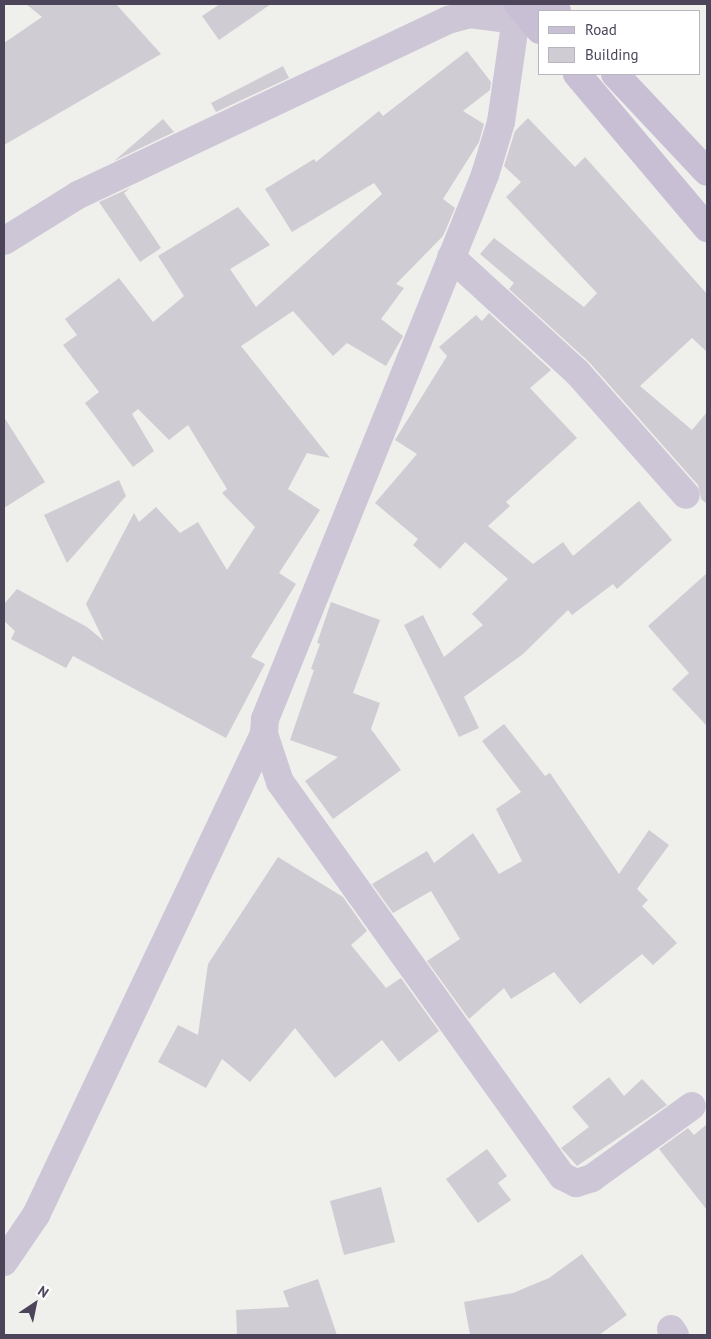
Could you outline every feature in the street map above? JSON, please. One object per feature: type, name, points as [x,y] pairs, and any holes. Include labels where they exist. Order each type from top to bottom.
[{"type":"main road","points":[[578,75],[707,228]]},
{"type":"main road","points":[[616,75],[707,172]]},
{"type":"street","points":[[4,241],[78,195],[448,20],[470,14],[523,14],[501,122],[485,175],[264,720],[264,734],[280,782],[562,1176],[576,1183],[592,1178],[692,1106]]},
{"type":"street","points":[[451,257],[577,372],[686,495]]},
{"type":"street","points":[[4,1262],[36,1215],[264,734]]},
{"type":"building","points":[[26,4],[116,4],[161,54],[4,145],[4,43],[42,17]]},
{"type":"building","points":[[220,4],[271,4],[219,40],[202,16]]},
{"type":"building","points":[[467,51],[491,82],[490,90],[463,111],[484,124],[479,142],[443,199],[455,208],[443,236],[396,284],[404,288],[381,319],[403,336],[386,366],[347,343],[333,356],[293,311],[241,346],[330,458],[307,453],[288,489],[320,510],[279,573],[296,584],[251,657],[265,664],[226,738],[73,656],[66,668],[11,639],[15,631],[4,621],[4,604],[17,589],[87,627],[104,641],[86,604],[134,513],[139,522],[156,507],[180,533],[198,522],[227,570],[255,527],[222,493],[227,489],[188,425],[169,440],[138,409],[132,414],[154,451],[133,467],[85,403],[99,392],[63,345],[77,335],[65,319],[119,278],[153,322],[184,296],[158,256],[238,207],[270,245],[230,269],[256,307],[382,194],[374,183],[292,232],[265,189],[314,159],[316,162],[379,111],[383,116]]},
{"type":"building","points":[[283,66],[289,78],[216,112],[211,103]]},
{"type":"building","points":[[528,118],[575,167],[585,157],[707,294],[707,352],[692,338],[640,386],[692,430],[707,412],[707,504],[701,499],[698,485],[589,362],[509,289],[514,283],[480,254],[494,238],[584,307],[597,293],[506,197],[521,182],[504,166],[515,131]]},
{"type":"building","points":[[163,119],[174,132],[114,161]]},
{"type":"building","points":[[130,188],[124,193],[161,248],[140,262],[99,202]]},
{"type":"building","points":[[489,313],[551,370],[530,388],[577,438],[506,502],[510,506],[488,526],[533,564],[563,542],[573,556],[639,501],[672,540],[617,589],[613,584],[572,615],[568,610],[523,654],[464,697],[479,728],[459,737],[404,625],[423,615],[444,657],[483,625],[472,614],[508,579],[465,542],[440,569],[413,545],[418,539],[375,503],[417,454],[395,440],[447,356],[439,347],[476,315],[482,321]]},
{"type":"building","points":[[4,417],[45,482],[4,508]]},
{"type":"building","points":[[119,480],[126,496],[67,563],[44,515]]},
{"type":"building","points":[[707,573],[707,726],[672,689],[689,673],[648,626]]},
{"type":"building","points":[[331,602],[380,620],[353,693],[380,703],[371,729],[401,770],[333,819],[305,781],[338,757],[290,740],[314,670],[311,669],[320,644],[317,643]]},
{"type":"building","points":[[504,724],[545,776],[550,773],[619,874],[649,830],[669,845],[637,889],[648,900],[642,906],[677,943],[653,965],[642,954],[580,1004],[554,972],[511,999],[504,988],[469,1019],[427,961],[460,939],[431,891],[393,913],[372,884],[427,851],[434,863],[473,833],[499,874],[522,861],[496,809],[521,792],[482,741]]},
{"type":"building","points":[[278,857],[343,897],[367,931],[351,945],[386,988],[401,978],[439,1031],[399,1062],[382,1040],[335,1078],[295,1028],[250,1082],[222,1059],[206,1088],[158,1062],[178,1025],[198,1035],[208,964]]},
{"type":"building","points":[[609,1077],[624,1096],[642,1079],[667,1105],[577,1166],[561,1148],[589,1127],[572,1107]]},
{"type":"building","points":[[707,1124],[707,1210],[659,1149],[688,1128],[694,1135]]},
{"type":"building","points":[[487,1149],[507,1176],[498,1183],[511,1200],[478,1223],[446,1179]]},
{"type":"building","points":[[381,1187],[395,1242],[344,1255],[330,1201]]},
{"type":"building","points":[[582,1254],[627,1315],[599,1335],[470,1335],[464,1302],[513,1293],[549,1278]]},
{"type":"building","points":[[318,1279],[337,1335],[237,1335],[236,1310],[289,1307],[283,1291]]}]
